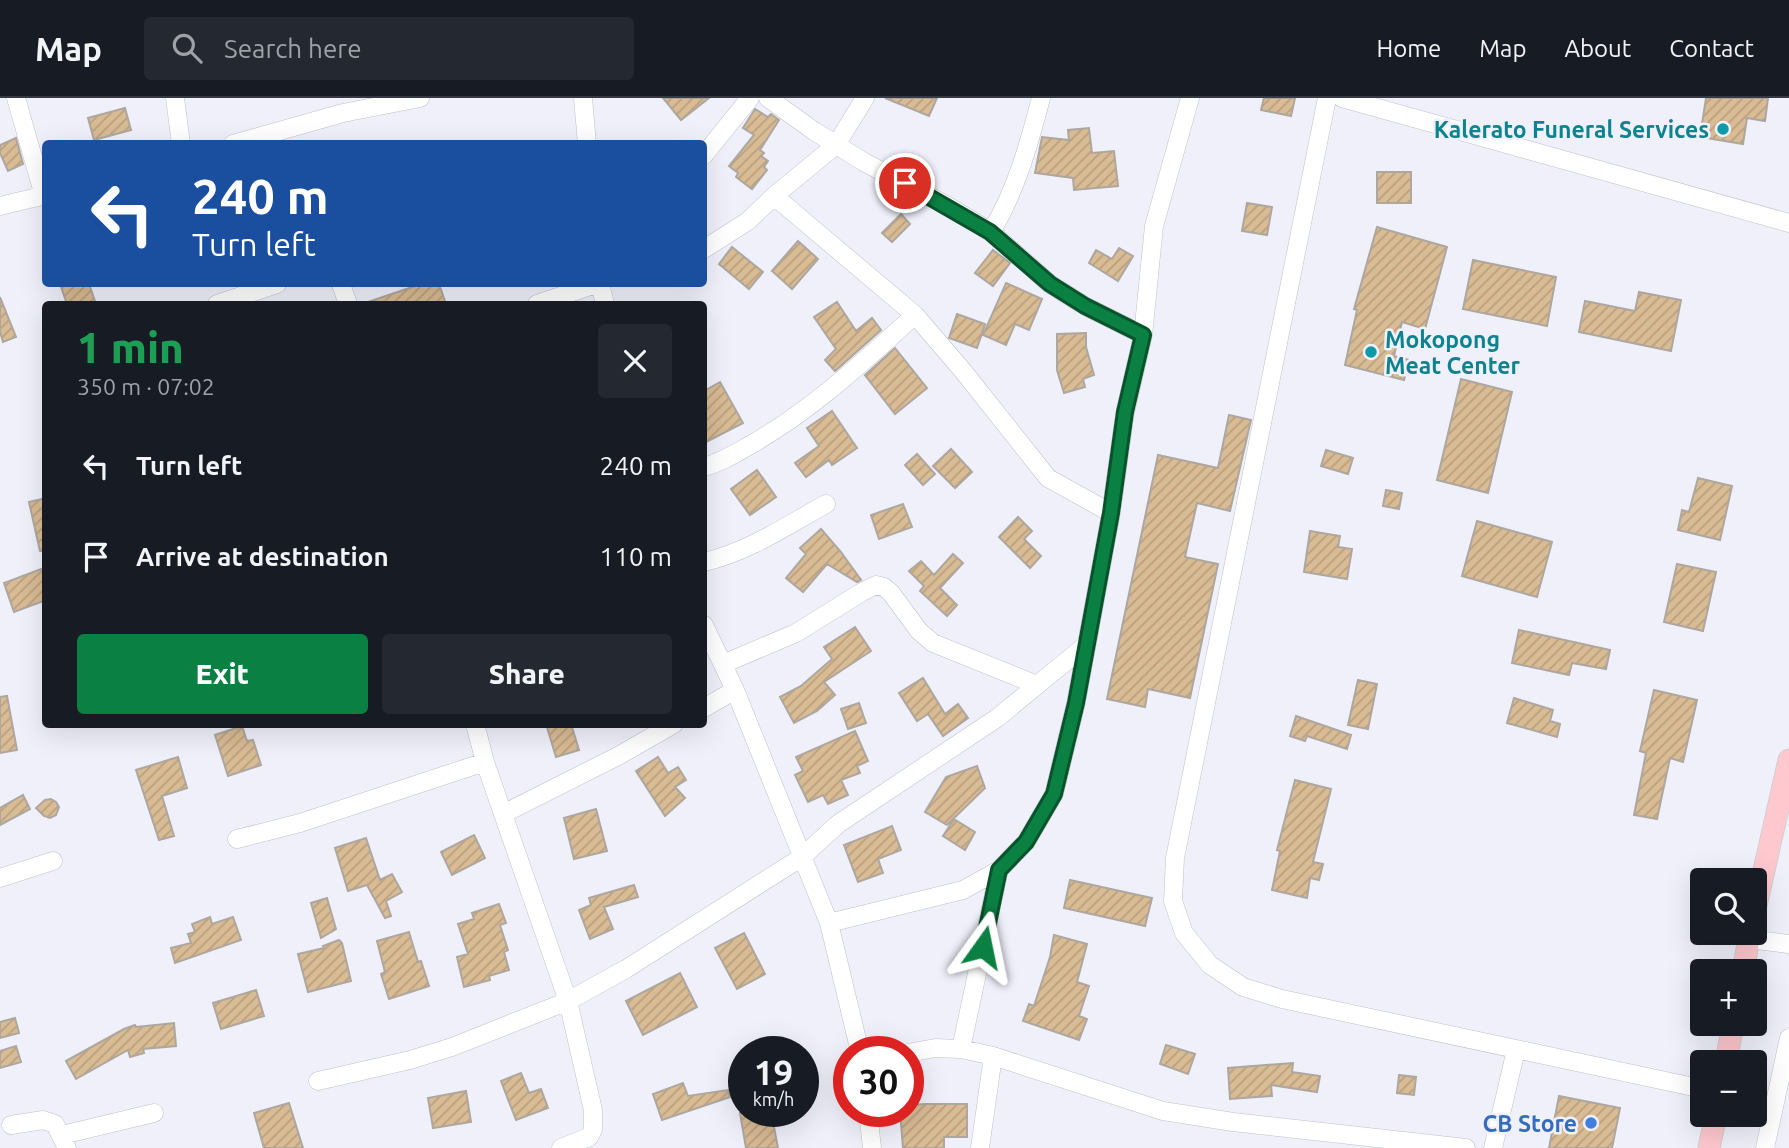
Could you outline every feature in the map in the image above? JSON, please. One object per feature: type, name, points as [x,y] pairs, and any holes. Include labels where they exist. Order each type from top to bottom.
[{"type":"main road","points":[[1765,868],[1789,760]]},
{"type":"main road","points":[[1709,1148],[1713,1127]]},
{"type":"street","points":[[16,98],[42,185]]},
{"type":"street","points":[[175,98],[180,140]]},
{"type":"street","points":[[246,140],[293,126],[342,105],[420,98]]},
{"type":"street","points":[[583,98],[587,140]]},
{"type":"street","points":[[707,151],[751,98]]},
{"type":"street","points":[[768,98],[836,145],[990,232],[1050,284],[1085,306],[1143,335]]},
{"type":"street","points":[[707,247],[748,220],[836,145],[865,98]]},
{"type":"street","points":[[990,232],[1003,212],[1028,147],[1041,98]]},
{"type":"street","points":[[829,923],[963,890],[999,870],[1026,842],[1054,794],[1076,703],[1111,513],[1125,412],[1143,335],[1154,226],[1189,98]]},
{"type":"street","points":[[1327,98],[1175,858],[1173,901],[1184,933],[1210,965],[1243,988],[1282,999],[1690,1086]]},
{"type":"street","points":[[1342,98],[1789,223]]},
{"type":"street","points":[[293,126],[297,140]]},
{"type":"street","points":[[0,206],[42,196]]},
{"type":"street","points":[[774,196],[915,315],[1048,478],[1111,513]]},
{"type":"street","points":[[226,301],[268,287]]},
{"type":"street","points":[[546,301],[589,287]]},
{"type":"street","points":[[707,466],[720,463],[778,429],[831,391],[915,315]]},
{"type":"street","points":[[707,561],[727,557],[826,504]]},
{"type":"street","points":[[723,664],[796,633],[876,585],[891,593],[919,631],[933,643],[1037,685]]},
{"type":"street","points":[[707,631],[735,690],[829,923],[856,1036]]},
{"type":"street","points":[[318,1081],[410,1060],[452,1047],[568,1001],[626,969],[802,857],[838,824],[997,718],[1086,645]]},
{"type":"street","points":[[707,706],[735,690]]},
{"type":"street","points":[[476,728],[485,762],[568,1001],[593,1111],[593,1130],[584,1141],[561,1148]]},
{"type":"street","points":[[503,814],[667,728]]},
{"type":"street","points":[[237,839],[312,820],[485,762]]},
{"type":"street","points":[[0,878],[53,861]]},
{"type":"street","points":[[961,1049],[999,870]]},
{"type":"street","points":[[1767,940],[1789,944]]},
{"type":"street","points":[[1765,1148],[1786,1073],[1789,1038]]},
{"type":"street","points":[[924,1050],[961,1049],[993,1056],[1163,1111],[1233,1122],[1466,1148]]},
{"type":"street","points":[[1493,1148],[1516,1050]]},
{"type":"street","points":[[980,1148],[993,1056]]},
{"type":"street","points":[[11,1125],[43,1120],[55,1124],[64,1142],[154,1113]]},
{"type":"street","points":[[870,1127],[872,1148]]},
{"type":"building","points":[[663,98],[709,98],[681,120]]},
{"type":"building","points":[[885,98],[937,98],[929,116]]},
{"type":"building","points":[[1264,98],[1295,98],[1291,116],[1261,110]]},
{"type":"building","name":"Kalerato Funeral Services","points":[[1706,98],[1768,98],[1765,121],[1747,118],[1743,144],[1700,137]]},
{"type":"building","points":[[125,108],[131,130],[94,140],[88,118]]},
{"type":"building","points":[[755,109],[768,117],[771,114],[779,120],[760,150],[764,153],[761,156],[768,161],[764,167],[767,170],[752,189],[736,177],[738,173],[729,166],[754,135],[743,128]]},
{"type":"building","points":[[1089,128],[1092,153],[1114,151],[1118,186],[1074,190],[1073,178],[1035,173],[1042,137],[1069,140],[1068,130]]},
{"type":"building","points":[[16,138],[23,164],[8,171],[0,153],[0,145]]},
{"type":"building","points":[[1377,172],[1411,172],[1411,203],[1377,203]]},
{"type":"building","points":[[1247,203],[1272,207],[1267,235],[1242,231]]},
{"type":"building","points":[[901,214],[910,224],[892,242],[882,233]]},
{"type":"building","points":[[1377,227],[1447,247],[1425,329],[1402,322],[1394,356],[1409,360],[1404,380],[1345,365],[1357,310],[1354,309]]},
{"type":"building","points":[[798,241],[818,259],[792,289],[772,271]]},
{"type":"building","points":[[732,247],[763,272],[749,289],[719,264]]},
{"type":"building","points":[[1119,248],[1133,256],[1118,281],[1089,263],[1096,250],[1112,259]]},
{"type":"building","points":[[993,250],[1010,263],[993,286],[975,273]]},
{"type":"building","points":[[1473,260],[1556,277],[1547,326],[1463,309]]},
{"type":"building","points":[[1006,283],[1042,299],[1029,330],[1015,324],[1006,345],[983,335]]},
{"type":"building","points":[[61,287],[90,287],[95,301],[66,301]]},
{"type":"building","points":[[412,287],[440,287],[445,301],[371,301]]},
{"type":"building","points":[[1639,292],[1681,300],[1671,351],[1579,332],[1585,301],[1635,311]]},
{"type":"building","points":[[0,297],[16,337],[3,342],[0,332]]},
{"type":"building","points":[[837,302],[856,331],[872,318],[881,330],[835,371],[825,360],[836,349],[814,317]]},
{"type":"building","points":[[957,314],[985,324],[977,348],[949,338]]},
{"type":"building","points":[[1086,333],[1086,347],[1094,375],[1083,379],[1085,387],[1064,393],[1057,370],[1057,334]]},
{"type":"building","points":[[895,348],[927,388],[895,414],[865,375]]},
{"type":"building","points":[[1461,379],[1512,392],[1488,493],[1437,480]]},
{"type":"building","points":[[720,382],[743,423],[707,441],[707,389]]},
{"type":"building","points":[[832,411],[857,448],[832,465],[829,460],[806,477],[795,463],[819,446],[807,428]]},
{"type":"building","points":[[1229,415],[1251,420],[1230,511],[1197,503],[1185,557],[1218,564],[1190,698],[1148,689],[1145,707],[1107,699],[1158,455],[1218,468]]},
{"type":"building","points":[[951,449],[972,472],[955,488],[933,466]]},
{"type":"building","points":[[1326,450],[1353,458],[1348,474],[1321,466]]},
{"type":"building","points":[[917,454],[935,474],[923,485],[905,465]]},
{"type":"building","points":[[757,470],[776,497],[750,515],[731,489]]},
{"type":"building","points":[[1698,478],[1732,486],[1720,540],[1678,530],[1682,510],[1689,512]]},
{"type":"building","points":[[1386,490],[1402,493],[1399,509],[1383,506]]},
{"type":"building","points":[[42,499],[42,551],[40,551],[29,502]]},
{"type":"building","points":[[903,504],[912,527],[879,539],[871,515]]},
{"type":"building","points":[[1018,517],[1032,531],[1024,539],[1041,556],[1030,568],[999,537]]},
{"type":"building","points":[[1477,521],[1552,542],[1537,597],[1462,576]]},
{"type":"building","points":[[821,529],[861,580],[857,582],[827,564],[803,592],[786,578],[806,554],[800,548]]},
{"type":"building","points":[[1310,531],[1340,536],[1338,547],[1352,549],[1347,579],[1304,572]]},
{"type":"building","points":[[953,554],[963,563],[940,588],[957,605],[947,616],[920,591],[924,586],[909,571],[921,561],[934,575]]},
{"type":"building","points":[[1677,564],[1716,572],[1703,631],[1664,622]]},
{"type":"building","points":[[41,569],[42,602],[14,612],[4,583]]},
{"type":"building","points":[[855,627],[871,651],[824,682],[835,695],[817,711],[794,723],[780,697],[801,686],[832,659],[824,647]]},
{"type":"building","points":[[1519,630],[1610,650],[1606,669],[1572,663],[1569,675],[1512,663]]},
{"type":"building","points":[[923,678],[945,714],[958,704],[968,718],[943,736],[928,714],[917,721],[899,693]]},
{"type":"building","points":[[1358,680],[1377,684],[1368,729],[1348,725]]},
{"type":"building","points":[[1654,690],[1697,700],[1683,762],[1670,758],[1657,819],[1634,815],[1646,753],[1640,751]]},
{"type":"building","points":[[7,696],[17,750],[0,753],[0,697]]},
{"type":"building","points":[[1514,698],[1553,710],[1550,721],[1560,724],[1557,737],[1507,723]]},
{"type":"building","points":[[859,703],[866,723],[848,729],[841,709]]},
{"type":"building","points":[[1296,716],[1351,735],[1347,749],[1307,736],[1305,741],[1290,736]]},
{"type":"building","points":[[243,728],[247,741],[253,740],[261,765],[228,776],[215,735]]},
{"type":"building","points":[[547,728],[572,728],[579,750],[556,757]]},
{"type":"building","points":[[855,731],[868,761],[857,766],[860,773],[841,780],[848,795],[828,804],[823,795],[808,802],[795,775],[803,771],[796,757]]},
{"type":"building","points":[[178,757],[187,788],[162,796],[174,836],[159,840],[136,770]]},
{"type":"building","points":[[658,757],[668,773],[678,767],[686,780],[675,787],[685,798],[665,816],[636,771]]},
{"type":"building","points":[[977,766],[985,788],[947,825],[925,812],[946,777]]},
{"type":"building","points":[[1295,780],[1331,789],[1313,862],[1323,864],[1319,880],[1310,878],[1307,898],[1272,890],[1280,851],[1277,850]]},
{"type":"building","points":[[23,795],[30,809],[0,825],[0,808]]},
{"type":"building","points":[[51,799],[59,807],[56,815],[50,818],[36,808],[45,800]]},
{"type":"building","points":[[596,809],[607,851],[574,859],[564,818]]},
{"type":"building","points":[[954,819],[975,832],[965,850],[943,836]]},
{"type":"building","points":[[892,826],[901,850],[878,859],[883,873],[858,882],[844,845]]},
{"type":"building","points":[[474,835],[485,858],[452,875],[441,852]]},
{"type":"building","points":[[366,838],[380,880],[392,874],[402,892],[386,901],[391,916],[385,918],[367,885],[348,891],[335,848]]},
{"type":"building","points":[[1070,880],[1152,898],[1145,926],[1064,908]]},
{"type":"building","points":[[634,885],[638,897],[604,907],[613,929],[590,939],[579,910],[591,905],[589,898]]},
{"type":"building","points":[[327,898],[336,929],[321,938],[311,903]]},
{"type":"building","points":[[499,904],[506,923],[500,925],[508,950],[504,952],[509,970],[489,976],[490,980],[464,987],[457,957],[468,954],[458,924],[474,919],[472,913]]},
{"type":"building","points":[[210,917],[212,924],[233,917],[241,940],[175,963],[171,948],[191,943],[188,934],[195,932],[192,924]]},
{"type":"building","points":[[409,932],[429,986],[389,999],[381,974],[385,972],[377,941]]},
{"type":"building","points":[[744,933],[765,974],[737,989],[715,948]]},
{"type":"building","points":[[1054,935],[1087,944],[1077,982],[1089,986],[1079,1016],[1087,1019],[1079,1040],[1023,1021],[1029,1004],[1034,1006],[1050,957]]},
{"type":"building","points":[[339,940],[351,981],[308,992],[298,954],[324,948],[323,946]]},
{"type":"building","points":[[680,973],[697,1007],[643,1035],[626,1001]]},
{"type":"building","points":[[256,990],[264,1016],[221,1029],[213,1003]]},
{"type":"building","points":[[15,1018],[19,1033],[0,1038],[0,1022]]},
{"type":"building","points":[[174,1023],[176,1046],[143,1049],[144,1053],[130,1057],[128,1050],[76,1079],[66,1061],[135,1025]]},
{"type":"building","points":[[1166,1045],[1195,1054],[1188,1074],[1160,1064]]},
{"type":"building","points":[[16,1046],[21,1062],[0,1068],[0,1051]]},
{"type":"building","points":[[1293,1063],[1292,1072],[1320,1076],[1317,1092],[1271,1085],[1272,1096],[1230,1099],[1228,1068]]},
{"type":"building","points":[[521,1073],[529,1093],[541,1089],[548,1108],[516,1120],[501,1081]]},
{"type":"building","points":[[1399,1075],[1416,1077],[1414,1095],[1397,1093]]},
{"type":"building","points":[[683,1083],[688,1096],[728,1090],[728,1098],[662,1120],[653,1094]]},
{"type":"building","points":[[466,1091],[471,1122],[433,1128],[428,1098]]},
{"type":"building","points":[[1559,1096],[1620,1108],[1612,1148],[1549,1148]]},
{"type":"building","points":[[289,1103],[303,1148],[264,1148],[254,1113]]},
{"type":"building","points":[[924,1104],[967,1104],[967,1137],[944,1137],[944,1148],[903,1148],[901,1127],[924,1127]]},
{"type":"building","points":[[742,1127],[774,1127],[778,1148],[746,1148]]},
{"type":"place","name":"Kalerato Funeral Services","points":[[1723,129]]},
{"type":"place","name":"Mokopong Meat Center","points":[[1371,352]]},
{"type":"place","name":"CB Store","points":[[1591,1123]]},
{"type":"route","points":[[905,183],[990,232],[1050,284],[1085,306],[1143,335],[1125,412],[1111,513],[1076,703],[1054,794],[1026,842],[999,870],[983,947]]}]
